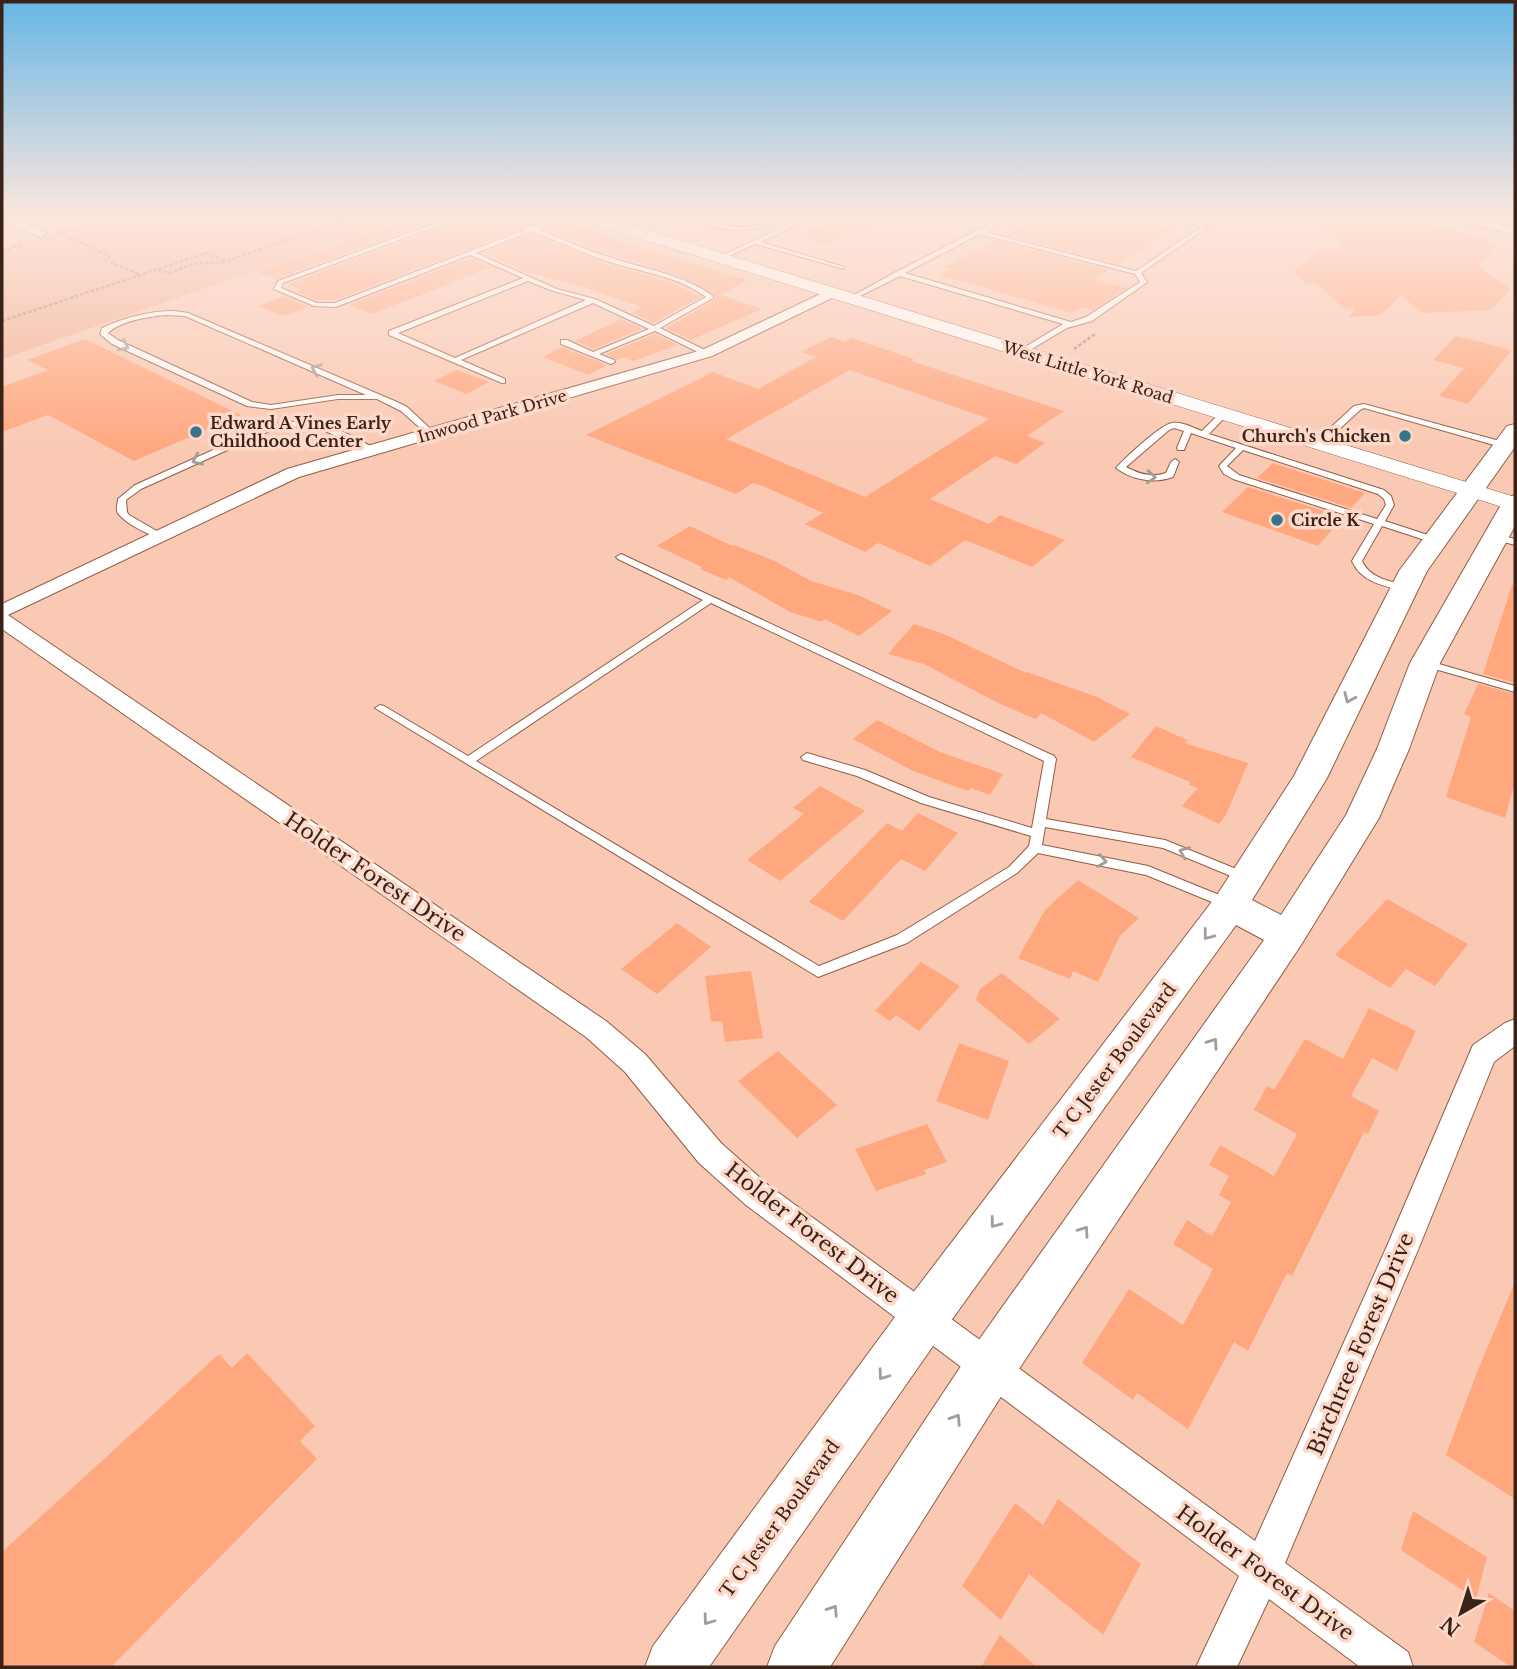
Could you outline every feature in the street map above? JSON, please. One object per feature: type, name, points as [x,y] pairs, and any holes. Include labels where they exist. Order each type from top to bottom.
[{"type":"main road","name":"T C Jester Boulevard","points":[[674,1667],[923,1320],[1239,892],[1310,778],[1404,588],[1434,540],[1510,438]]},
{"type":"main road","points":[[796,1667],[989,1368],[1288,934],[1362,818],[1393,749],[1425,663],[1511,518]]},
{"type":"main road","points":[[1371,654],[1425,663]]},
{"type":"main road","points":[[1239,892],[1288,934]]},
{"type":"street","name":"West Little York Road","points":[[831,293],[1469,491],[1511,518]]},
{"type":"street","name":"Inwood Park Drive","points":[[2,611],[293,473],[707,353],[831,293]]},
{"type":"street","name":"Holder Forest Drive","points":[[2,621],[596,1029],[635,1063],[710,1153],[757,1195],[1393,1667]]},
{"type":"street","name":"Birchtree Forest Drive","points":[[1216,1667],[1262,1571],[1402,1250],[1483,1054],[1515,1031]]},
{"type":"lane","points":[[286,293],[316,305],[337,305],[368,293]]},
{"type":"lane","points":[[492,293],[392,333],[502,381]]},
{"type":"lane","points":[[571,293],[593,300],[707,353]]},
{"type":"lane","points":[[593,354],[655,329],[711,297],[706,293]]},
{"type":"lane","points":[[850,299],[861,293]]},
{"type":"lane","points":[[965,293],[1071,324]]},
{"type":"lane","points":[[1023,352],[1071,324],[1089,319],[1128,293]]},
{"type":"lane","points":[[456,360],[593,300]]},
{"type":"lane","points":[[378,397],[338,397],[271,407],[250,404],[115,342],[104,334],[105,330],[136,318],[166,312],[186,314],[378,397],[404,409],[431,433]]},
{"type":"lane","points":[[564,342],[611,362]]},
{"type":"lane","points":[[1318,444],[1357,408],[1364,406],[1510,438]]},
{"type":"lane","points":[[1205,433],[1224,414]]},
{"type":"lane","points":[[159,536],[126,517],[122,512],[122,499],[138,487],[274,426],[298,422],[320,425],[374,450]]},
{"type":"lane","points":[[1175,462],[1170,475],[1161,478],[1147,478],[1120,468],[1166,428],[1174,425],[1381,492],[1388,498],[1390,505],[1357,561],[1359,568],[1367,575],[1404,588]]},
{"type":"lane","points":[[1181,448],[1189,428]]},
{"type":"lane","points":[[1242,446],[1223,466],[1227,472],[1434,540]]},
{"type":"lane","points":[[380,708],[818,972],[902,939],[1013,870],[1035,848],[1050,759],[621,557]]},
{"type":"lane","points":[[468,761],[711,599]]},
{"type":"lane","points":[[1425,663],[1515,689]]},
{"type":"lane","points":[[807,757],[861,773],[925,800],[1038,828],[1165,844],[1239,892]]},
{"type":"lane","points":[[1035,848],[1239,892]]},
{"type":"path","points":[[2,321],[87,293]]},
{"type":"shaded area","points":[[2,293],[192,293],[2,359]]},
{"type":"building","points":[[298,293],[354,293],[336,300],[318,300]]},
{"type":"building","points":[[380,293],[426,293],[372,314],[349,305]]},
{"type":"building","points":[[600,293],[692,293],[701,297],[654,323],[632,313],[642,307]]},
{"type":"building","points":[[712,293],[724,293],[720,295],[762,309],[691,340],[666,328],[714,300]]},
{"type":"building","points":[[1002,293],[1119,293],[1093,310],[1082,307],[1072,313]]},
{"type":"building","points":[[1326,293],[1506,293],[1491,310],[1422,313],[1401,296],[1381,315],[1348,317],[1355,310],[1343,307]]},
{"type":"building","points":[[284,296],[309,307],[283,316],[258,306]]},
{"type":"building","points":[[621,319],[642,329],[593,349],[575,341]]},
{"type":"building","points":[[655,334],[678,345],[633,361],[624,357],[617,360],[606,354]]},
{"type":"building","points":[[1456,336],[1512,350],[1468,404],[1439,396],[1464,368],[1433,360]]},
{"type":"building","points":[[831,337],[845,342],[851,338],[914,359],[911,361],[1064,411],[1027,436],[1045,443],[1016,464],[995,456],[930,499],[989,524],[1000,515],[1065,540],[1032,567],[965,540],[930,566],[878,543],[865,552],[805,524],[823,513],[763,486],[753,483],[736,494],[586,435],[713,372],[758,389],[816,357],[801,352]],"holes":[[[850,370],[989,419],[865,497],[726,439]]]},
{"type":"building","points":[[85,339],[241,415],[134,461],[48,415],[2,432],[2,387],[48,370],[27,360]]},
{"type":"building","points":[[562,347],[607,365],[589,375],[543,357]]},
{"type":"building","points":[[457,370],[489,382],[466,394],[434,381]]},
{"type":"building","name":"Circle K","points":[[1273,463],[1365,493],[1351,508],[1257,478]]},
{"type":"building","name":"Circle K","points":[[1248,487],[1343,517],[1318,546],[1222,512]]},
{"type":"building","points":[[690,526],[732,546],[775,561],[811,581],[858,595],[892,611],[859,636],[824,619],[822,622],[790,612],[729,577],[726,580],[700,569],[702,567],[657,546]]},
{"type":"building","points":[[1512,585],[1515,585],[1515,683],[1483,674]]},
{"type":"building","points":[[914,624],[944,634],[1026,673],[1097,697],[1130,714],[1094,742],[1041,713],[1036,719],[1000,704],[924,664],[888,654]]},
{"type":"building","points":[[1478,684],[1515,694],[1515,782],[1505,818],[1446,797],[1471,717],[1464,714]]},
{"type":"building","points":[[877,720],[940,752],[1003,774],[990,795],[971,788],[968,791],[913,771],[853,739]]},
{"type":"building","points":[[1156,726],[1187,740],[1185,743],[1248,763],[1226,815],[1219,824],[1182,806],[1198,788],[1131,757]]},
{"type":"building","points":[[820,786],[865,811],[780,881],[747,860],[804,814],[793,808]]},
{"type":"building","points":[[918,813],[958,833],[925,871],[901,859],[843,921],[809,902],[887,823],[902,831]]},
{"type":"building","points":[[1078,880],[1139,918],[1120,936],[1098,982],[1073,971],[1070,979],[1018,958],[1045,910]]},
{"type":"building","points":[[1387,899],[1468,944],[1435,986],[1406,969],[1390,988],[1335,955]]},
{"type":"building","points":[[677,923],[711,947],[657,994],[621,969]]},
{"type":"building","points":[[921,962],[960,986],[919,1031],[896,1015],[890,1021],[875,1011]]},
{"type":"building","points":[[751,971],[763,1038],[725,1042],[722,1021],[711,1022],[705,976]]},
{"type":"building","points":[[1002,973],[1060,1019],[1029,1044],[976,1000],[980,989]]},
{"type":"building","points":[[1369,1008],[1416,1031],[1397,1071],[1372,1058],[1351,1096],[1379,1111],[1368,1134],[1364,1132],[1292,1276],[1287,1273],[1248,1351],[1234,1342],[1188,1429],[1137,1393],[1133,1400],[1082,1363],[1129,1289],[1183,1325],[1213,1269],[1173,1244],[1187,1220],[1212,1236],[1231,1202],[1219,1195],[1229,1176],[1209,1165],[1220,1145],[1274,1176],[1297,1134],[1254,1110],[1267,1086],[1274,1090],[1305,1039],[1343,1059]]},
{"type":"building","points":[[959,1043],[1009,1061],[988,1120],[936,1101]]},
{"type":"building","points":[[778,1051],[837,1105],[797,1138],[738,1081]]},
{"type":"building","points":[[927,1124],[947,1162],[924,1170],[926,1174],[876,1191],[855,1149]]},
{"type":"building","points":[[1515,1282],[1515,1499],[1446,1455]]},
{"type":"building","points":[[247,1353],[315,1426],[300,1441],[317,1459],[111,1667],[2,1667],[2,1552],[219,1354],[232,1368]]},
{"type":"building","points":[[1058,1499],[1141,1564],[1103,1635],[1029,1574],[1001,1620],[962,1586],[1015,1503],[1043,1525]]},
{"type":"building","points":[[1413,1511],[1487,1557],[1476,1599],[1401,1550]]},
{"type":"building","points":[[1489,1593],[1515,1611],[1515,1667],[1474,1642]]},
{"type":"building","points":[[1000,1635],[1037,1667],[981,1667]]},
{"type":"place","name":"Edward A Vines Early Childhood Center","points":[[196,432]]},
{"type":"place","name":"Church's Chicken","points":[[1405,436]]},
{"type":"place","name":"Circle K","points":[[1277,520]]}]
